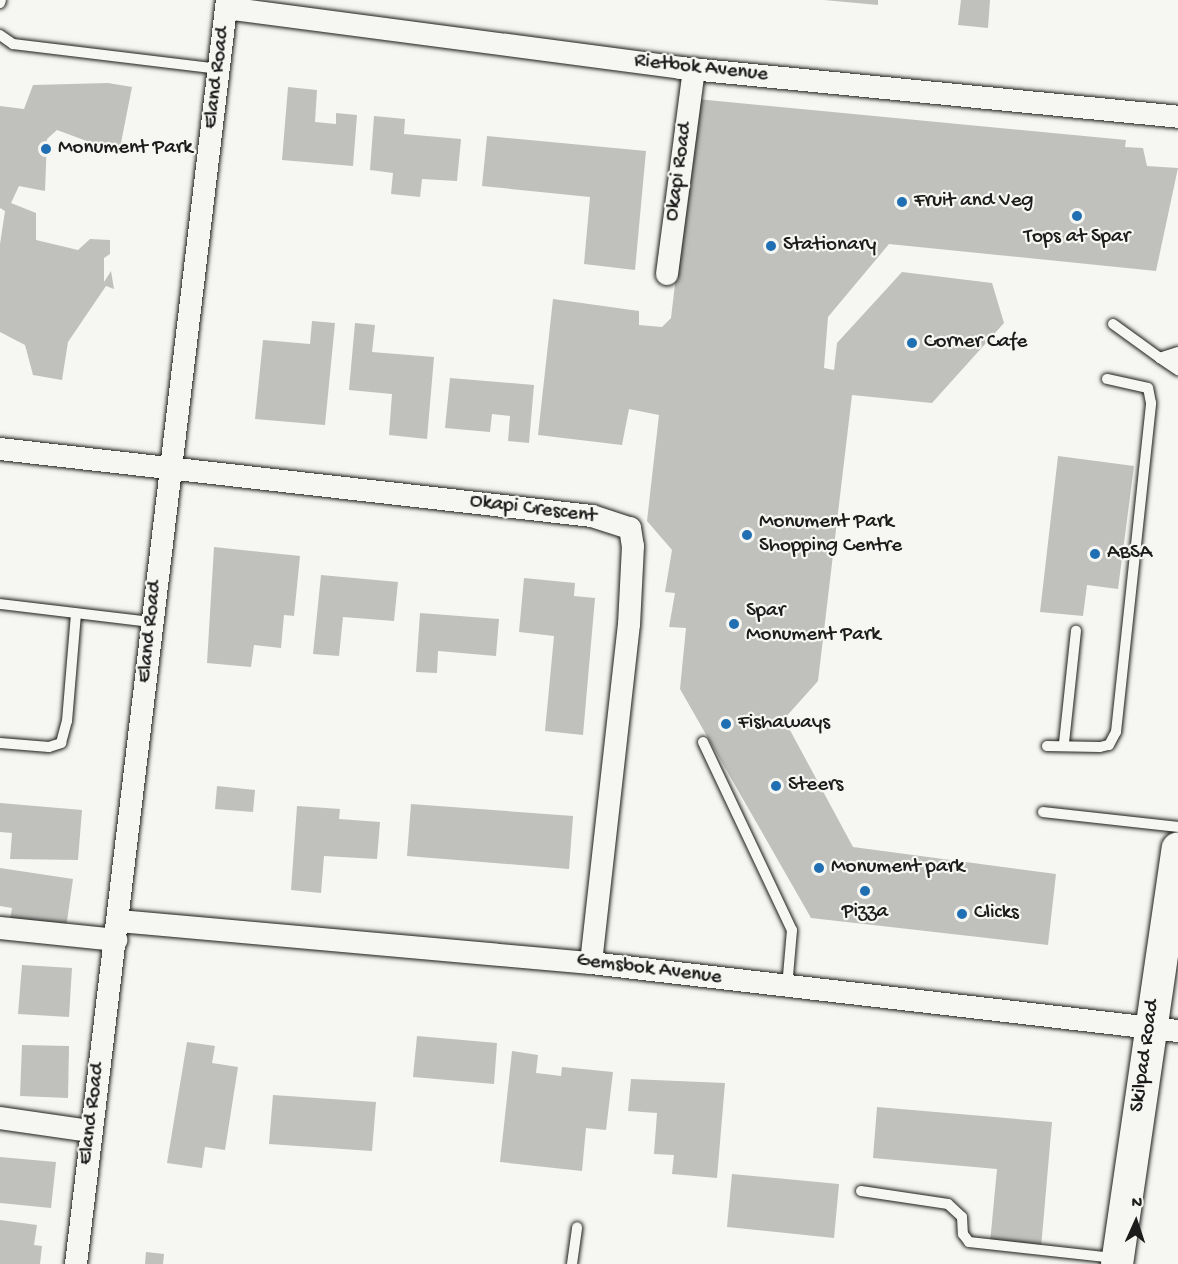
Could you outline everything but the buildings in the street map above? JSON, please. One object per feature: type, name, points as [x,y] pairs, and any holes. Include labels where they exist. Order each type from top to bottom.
[{"type":"street","name":"Eland Road","points":[[76,1264],[90,1131],[118,930],[225,2]]},
{"type":"street","name":"Rietbok Avenue","points":[[225,2],[694,69],[1178,117]]},
{"type":"street","name":"Okapi Road","points":[[667,274],[694,69]]},
{"type":"street","name":"Okapi Crescent","points":[[0,449],[600,518],[630,528],[633,546],[629,624],[591,963]]},
{"type":"street","name":"Skilpad Road","points":[[1117,1261],[1164,1029],[1178,848]]},
{"type":"street","name":"Gemsbok Avenue","points":[[0,928],[118,930],[591,963],[1164,1029]]},
{"type":"street","points":[[0,1118],[90,1131]]},
{"type":"lane","points":[[0,35],[13,44],[219,69]]},
{"type":"lane","points":[[1113,324],[1178,370]]},
{"type":"lane","points":[[1160,358],[1178,352]]},
{"type":"lane","points":[[1160,358],[1178,360]]},
{"type":"lane","points":[[1047,746],[1064,743],[1100,747],[1109,745],[1116,732],[1151,403],[1148,388],[1107,379]]},
{"type":"lane","points":[[0,604],[152,622]]},
{"type":"lane","points":[[0,743],[50,747],[61,743],[76,613]]},
{"type":"lane","points":[[1064,743],[1076,631]]},
{"type":"lane","points":[[703,742],[792,930],[787,987]]},
{"type":"lane","points":[[1043,812],[1178,828]]},
{"type":"lane","points":[[861,1191],[948,1204],[962,1217],[969,1242],[1117,1261]]},
{"type":"lane","points":[[572,1264],[577,1227]]},
{"type":"place","name":"Monument Park","points":[[46,149]]},
{"type":"place","name":"Fruit and Veg","points":[[902,202]]},
{"type":"place","name":"Tops at Spar","points":[[1077,216]]},
{"type":"place","name":"Stationary","points":[[771,246]]},
{"type":"place","name":"Corner Cafe","points":[[912,343]]},
{"type":"place","name":"Monument Park Shopping Centre","points":[[747,535]]},
{"type":"place","name":"ABSA","points":[[1095,554]]},
{"type":"place","name":"Spar Monument Park","points":[[734,624]]},
{"type":"place","name":"Fishaways","points":[[726,724]]},
{"type":"place","name":"Steers","points":[[776,786]]},
{"type":"place","name":"Monument park","points":[[819,868]]},
{"type":"place","name":"Pizza","points":[[865,891]]},
{"type":"place","name":"Clicks","points":[[962,914]]}]
